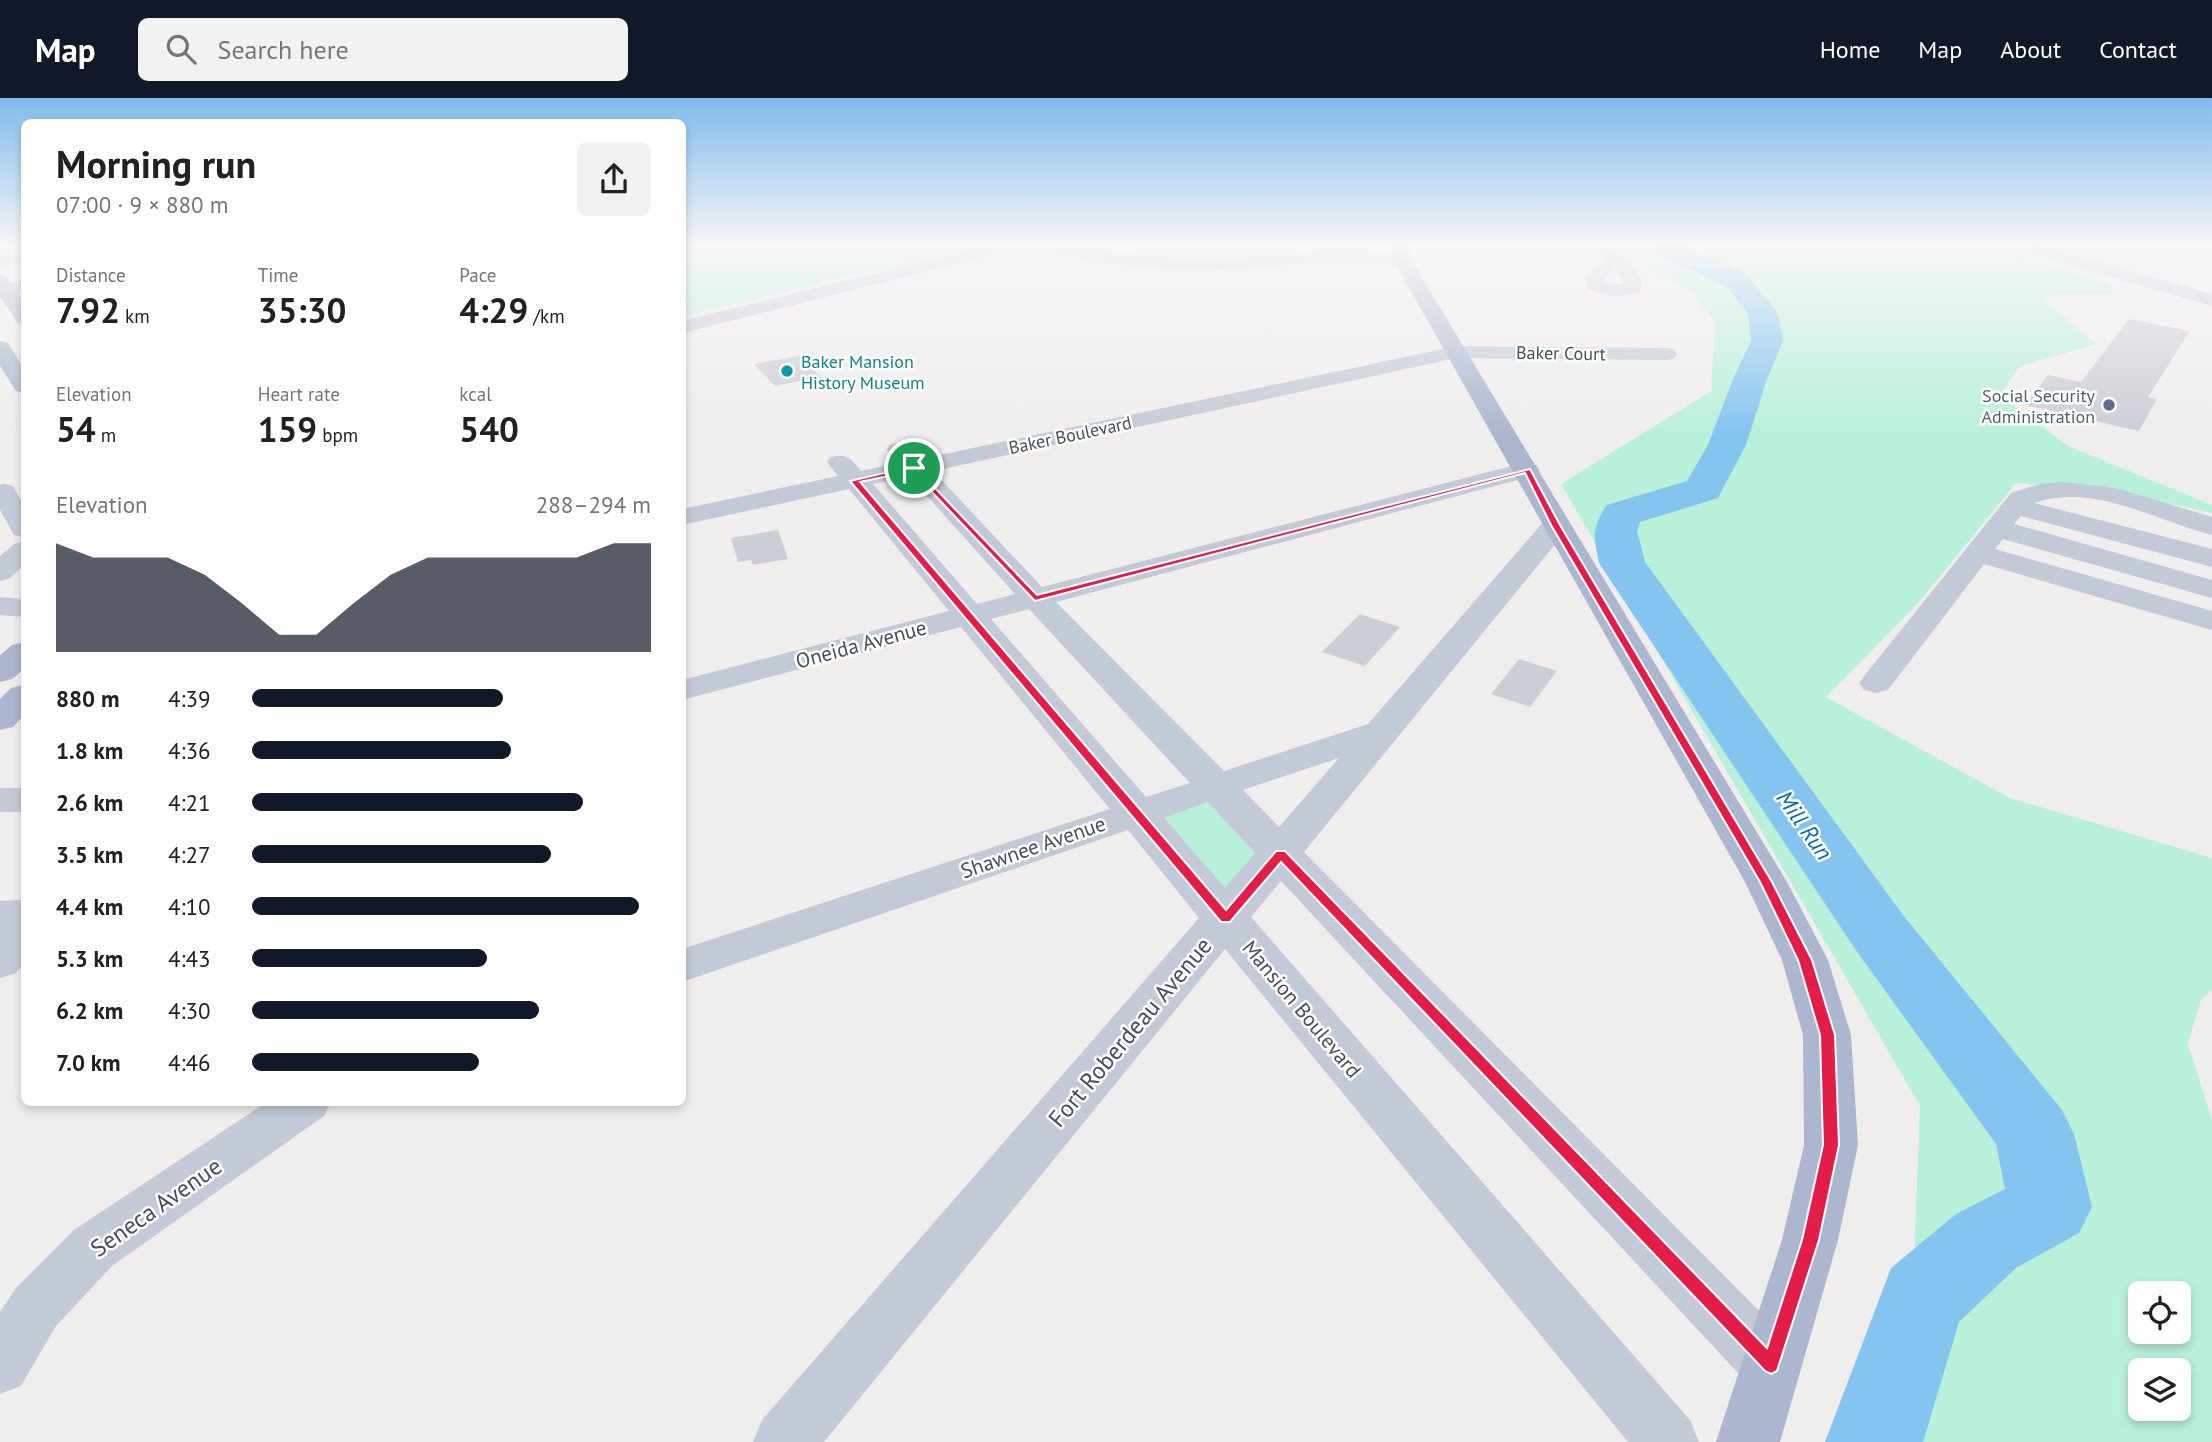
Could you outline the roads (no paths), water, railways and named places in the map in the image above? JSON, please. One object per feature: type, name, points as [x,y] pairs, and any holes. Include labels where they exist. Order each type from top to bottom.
[{"type":"main road","points":[[1433,309],[1556,525],[1766,882],[1805,960],[1827,1035],[1831,1145],[1810,1240],[1748,1442]]},
{"type":"main road","points":[[3,358],[21,382]]},
{"type":"main road","points":[[0,672],[21,654]]},
{"type":"main road","points":[[0,719],[21,699]]},
{"type":"street","points":[[686,326],[755,309]]},
{"type":"street","name":"Baker Court","points":[[1453,345],[1666,354]]},
{"type":"street","name":"Baker Boulevard","points":[[686,494],[847,471],[1453,345]]},
{"type":"street","points":[[907,459],[1035,598],[1771,1365]]},
{"type":"street","name":"Oneida Avenue","points":[[686,689],[1527,470]]},
{"type":"street","name":"Baker Boulevard","points":[[686,516],[847,471]]},
{"type":"street","name":"Mansion Boulevard","points":[[847,471],[1668,1442]]},
{"type":"street","points":[[10,491],[21,521]]},
{"type":"street","points":[[2014,506],[2212,558]]},
{"type":"street","name":"Fort Roberdeau Avenue","points":[[784,1442],[1556,525]]},
{"type":"street","points":[[1996,528],[2212,589]]},
{"type":"street","points":[[0,572],[21,553]]},
{"type":"street","points":[[1976,553],[2212,621]]},
{"type":"street","points":[[0,606],[21,608]]},
{"type":"street","name":"Shawnee Avenue","points":[[686,965],[1385,730]]},
{"type":"street","points":[[0,800],[21,800]]},
{"type":"street","points":[[0,916],[21,915]]},
{"type":"street","points":[[0,962],[21,938]]},
{"type":"street","name":"Seneca Avenue","points":[[0,1365],[36,1307],[93,1248],[301,1106]]},
{"type":"lane","points":[[1876,683],[1996,528],[2014,506],[2029,494],[2044,491],[2092,493],[2150,506],[2212,527]]},
{"type":"waterway","name":"Mill Run","points":[[1759,309],[1763,313],[1767,341],[1750,379],[1727,445],[1703,489],[1622,514],[1615,531],[1622,563],[1879,932],[2034,1134],[2050,1207],[1986,1241],[1922,1298],[1874,1442]]},
{"type":"place","name":"Baker Mansion History Museum","points":[[787,371]]},
{"type":"place","name":"Social Security Administration","points":[[2109,405]]}]
